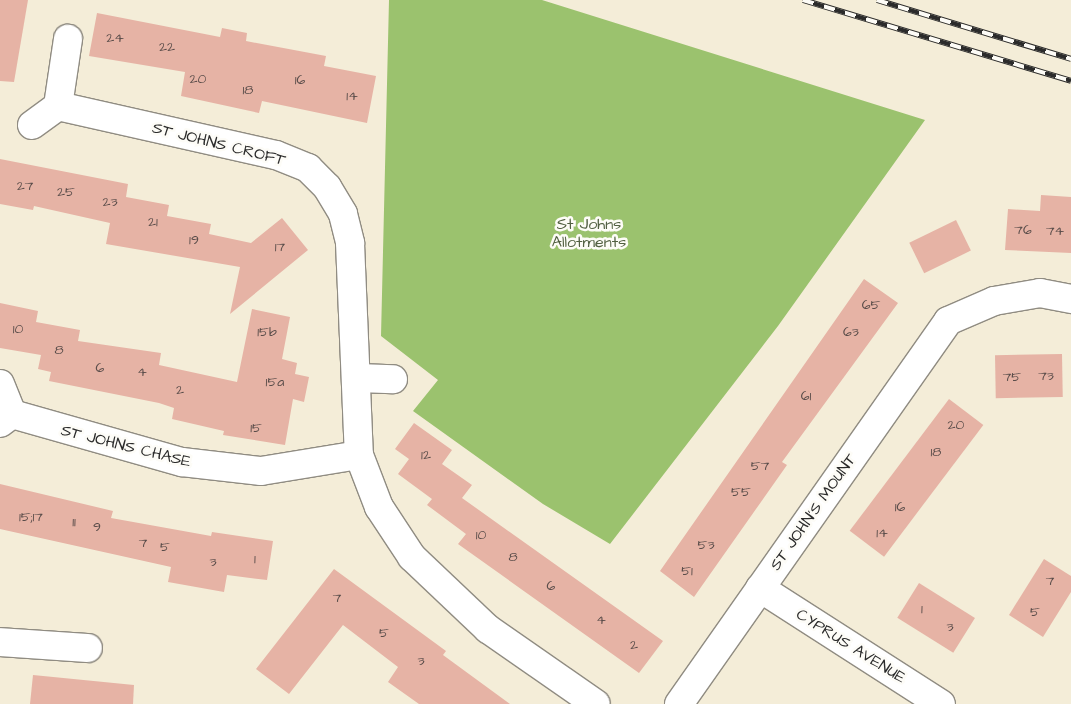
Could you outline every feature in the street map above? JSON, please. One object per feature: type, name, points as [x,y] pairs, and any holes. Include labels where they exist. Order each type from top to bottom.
[{"type":"street","points":[[32,125],[58,106],[68,39]]},
{"type":"street","name":"ST JOHNS CROFT","points":[[58,106],[276,155],[308,168],[327,187],[343,214],[350,242],[358,378],[359,455],[379,507],[412,557],[488,629],[596,704]]},
{"type":"street","name":"ST JOHN'S MOUNT","points":[[679,704],[948,321],[994,301],[1040,293],[1071,298]]},
{"type":"street","points":[[358,378],[392,379]]},
{"type":"street","name":"ST JOHNS CHASE","points":[[0,384],[6,419],[182,462],[261,471],[359,455]]},
{"type":"street","name":"CYPRUS AVENUE","points":[[760,588],[941,704]]},
{"type":"street","points":[[0,642],[88,648]]},
{"type":"green space","name":"St Johns Allotments","points":[[389,0],[542,0],[925,120],[778,326],[610,544],[543,504],[413,411],[438,380],[381,336]]},
{"type":"building","points":[[0,0],[28,0],[14,82],[0,81]]},
{"type":"building","points":[[97,13],[220,37],[222,28],[247,33],[246,41],[326,56],[324,66],[376,76],[367,123],[262,101],[259,113],[181,96],[185,72],[89,56]]},
{"type":"building","points":[[0,159],[128,184],[126,197],[169,205],[167,216],[211,224],[209,234],[251,243],[282,218],[308,250],[230,314],[240,267],[106,244],[110,223],[34,206],[33,210],[0,204]]},
{"type":"building","points":[[1041,195],[1071,197],[1071,253],[1005,250],[1008,209],[1040,211]]},
{"type":"building","points":[[956,220],[971,251],[924,273],[909,243]]},
{"type":"building","points":[[864,279],[898,303],[782,462],[787,465],[694,597],[660,571]]},
{"type":"building","points":[[0,303],[38,311],[36,322],[80,330],[78,341],[161,353],[159,365],[237,382],[252,309],[290,317],[282,359],[297,363],[295,374],[309,377],[304,402],[293,399],[285,445],[223,435],[224,431],[172,419],[174,408],[159,403],[49,381],[51,372],[38,369],[41,355],[0,348]]},
{"type":"building","points":[[1062,354],[1063,397],[996,398],[995,355]]},
{"type":"building","points":[[949,399],[983,425],[884,557],[850,531]]},
{"type":"building","points":[[414,423],[452,450],[442,464],[472,485],[462,498],[663,641],[639,673],[458,544],[466,534],[427,505],[432,499],[398,474],[409,459],[395,449]]},
{"type":"building","points":[[0,484],[113,511],[111,518],[211,536],[212,532],[273,541],[267,580],[227,575],[224,592],[168,582],[171,567],[0,529]]},
{"type":"building","points":[[1044,559],[1071,576],[1071,592],[1043,637],[1009,615]]},
{"type":"building","points":[[334,569],[446,651],[443,655],[510,704],[419,704],[388,682],[398,667],[343,625],[289,694],[256,669]]},
{"type":"building","points":[[919,583],[975,618],[953,653],[897,618]]},
{"type":"building","points":[[33,675],[134,685],[133,704],[30,704]]},
{"type":"railway","points":[[803,0],[1071,81]]},
{"type":"railway","points":[[877,0],[1071,59]]}]
